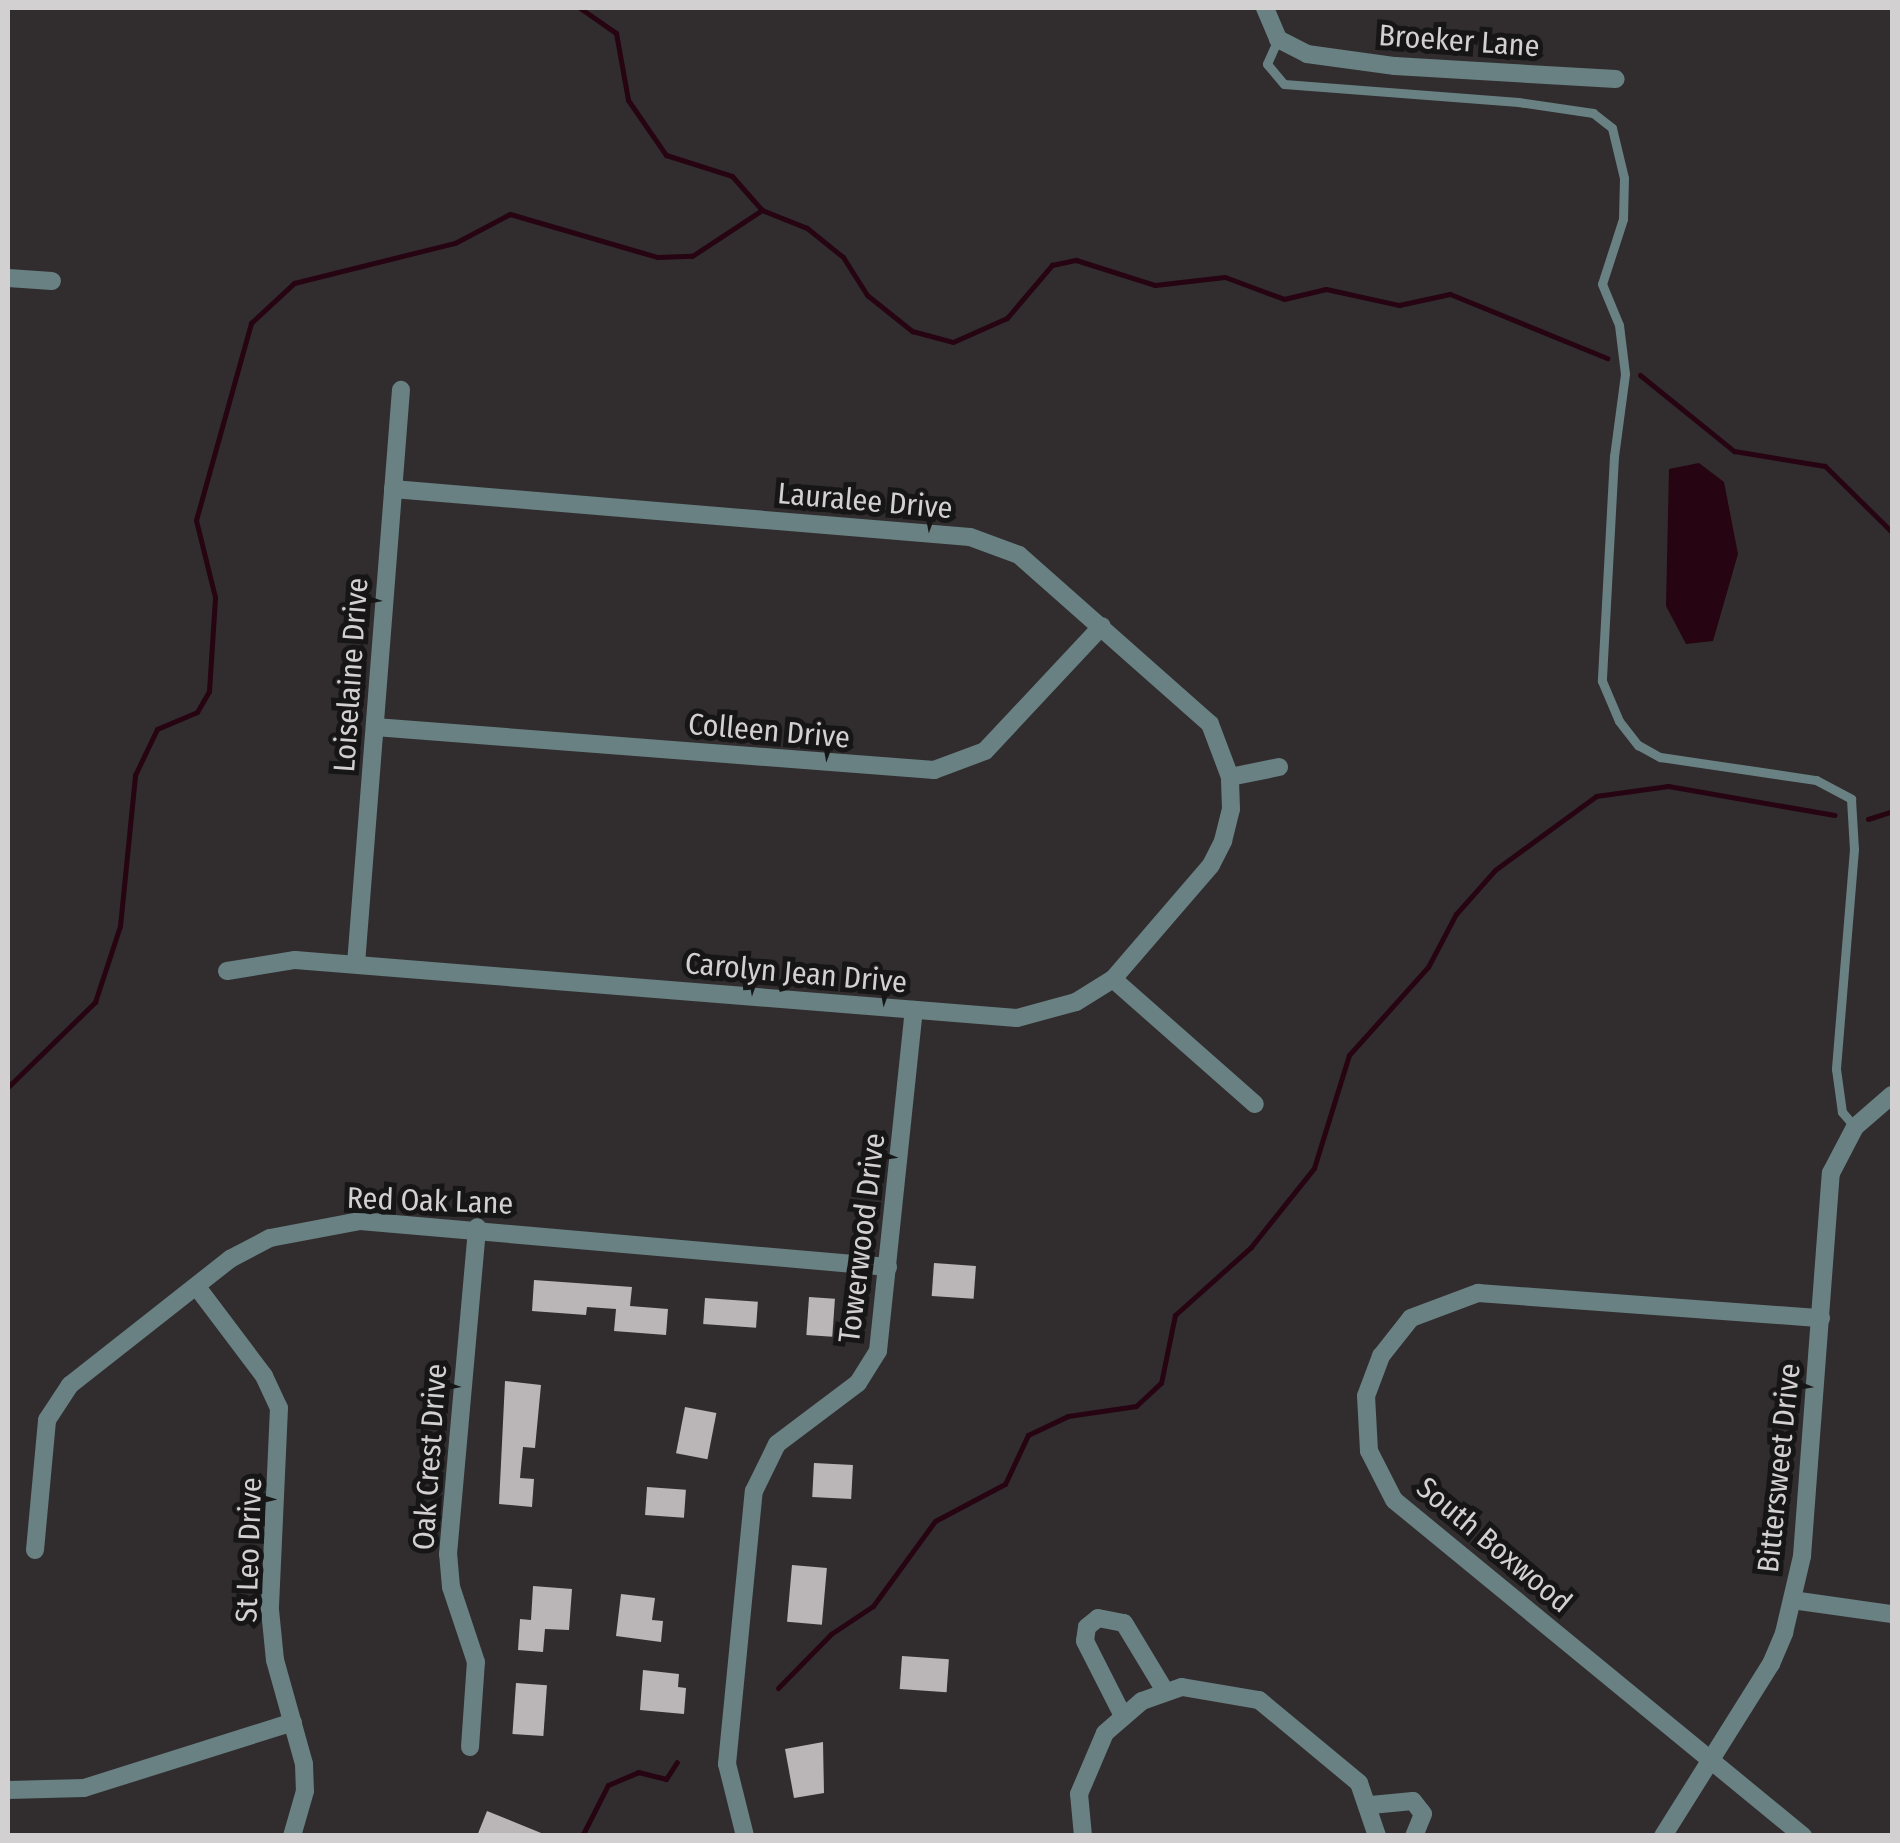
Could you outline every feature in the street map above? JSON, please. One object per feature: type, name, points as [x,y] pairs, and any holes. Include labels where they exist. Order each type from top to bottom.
[{"type":"street","points":[[1265,8],[1278,39]]},
{"type":"street","name":"Broeker Lane","points":[[1278,39],[1307,54],[1395,66],[1616,79]]},
{"type":"street","points":[[8,278],[52,281]]},
{"type":"street","name":"Loiselaine Drive","points":[[356,964],[402,390]]},
{"type":"street","name":"Lauralee Drive","points":[[393,489],[970,538],[1019,555],[1210,724],[1230,777]]},
{"type":"street","name":"Colleen Drive","points":[[375,727],[934,770],[985,751],[1102,626]]},
{"type":"street","points":[[1230,777],[1279,767]]},
{"type":"street","name":"Carolyn Jean Drive","points":[[226,970],[280,961],[356,964],[1017,1018],[1076,1002],[1113,979],[1211,865],[1231,809],[1230,777]]},
{"type":"street","points":[[1113,979],[1254,1104]]},
{"type":"street","name":"Towerwood Drive","points":[[745,1836],[727,1764],[754,1491],[777,1444],[872,1369],[888,1268],[914,1010]]},
{"type":"street","name":"Bittersweet Drive","points":[[1663,1836],[1771,1664],[1792,1600],[1831,1173],[1855,1127],[1892,1095]]},
{"type":"street","name":"Red Oak Lane","points":[[35,1550],[47,1420],[70,1385],[230,1259],[310,1226],[360,1221],[477,1228],[888,1268]]},
{"type":"street","name":"Oak Crest Drive","points":[[470,1746],[476,1662],[451,1587],[448,1554],[477,1228]]},
{"type":"street","name":"St Leo Drive","points":[[197,1287],[256,1364],[279,1408],[270,1610],[305,1790],[292,1836]]},
{"type":"street","name":"South Boxwood","points":[[1803,1836],[1394,1500],[1368,1451],[1366,1396],[1381,1356],[1411,1318],[1478,1294],[1820,1318]]},
{"type":"street","points":[[1792,1600],[1892,1614]]},
{"type":"street","points":[[1122,1714],[1085,1641],[1098,1618],[1124,1623],[1165,1691]]},
{"type":"street","points":[[1083,1836],[1078,1794],[1087,1762],[1122,1714],[1165,1691],[1210,1688],[1258,1700],[1338,1762],[1370,1804],[1377,1836]]},
{"type":"street","points":[[8,1790],[84,1788],[293,1722]]},
{"type":"street","points":[[1370,1804],[1413,1802],[1423,1814],[1414,1836]]},
{"type":"lane","points":[[1278,39],[1267,64],[1284,84],[1518,102],[1593,112],[1612,128],[1624,178],[1623,219],[1602,284],[1618,325],[1625,374],[1614,456],[1602,680],[1619,722],[1638,746],[1660,757],[1816,780],[1852,799],[1854,850],[1836,1069],[1842,1112],[1855,1127]]},
{"type":"shaded area","points":[[1699,463],[1724,482],[1738,554],[1713,641],[1686,644],[1666,606],[1669,469]]},
{"type":"building","points":[[934,1263],[976,1266],[974,1299],[932,1296]]},
{"type":"building","points":[[534,1280],[632,1287],[630,1306],[668,1309],[666,1335],[614,1331],[616,1309],[587,1307],[586,1315],[532,1311]]},
{"type":"building","points":[[809,1297],[835,1299],[832,1337],[806,1335]]},
{"type":"building","points":[[705,1298],[758,1302],[756,1328],[703,1324]]},
{"type":"building","points":[[505,1381],[541,1385],[535,1448],[523,1447],[520,1478],[534,1479],[532,1507],[499,1504]]},
{"type":"building","points":[[685,1407],[716,1413],[707,1459],[676,1453]]},
{"type":"building","points":[[814,1463],[853,1465],[851,1499],[812,1497]]},
{"type":"building","points":[[647,1487],[686,1490],[684,1518],[645,1515]]},
{"type":"building","points":[[792,1565],[827,1568],[822,1625],[787,1622]]},
{"type":"building","points":[[533,1586],[572,1589],[569,1630],[545,1629],[543,1652],[518,1650],[520,1619],[531,1620]]},
{"type":"building","points":[[621,1594],[655,1598],[652,1620],[663,1621],[661,1642],[616,1636]]},
{"type":"building","points":[[902,1656],[949,1659],[947,1692],[900,1689]]},
{"type":"building","points":[[643,1670],[679,1674],[678,1687],[686,1688],[684,1714],[640,1710]]},
{"type":"building","points":[[516,1683],[547,1685],[543,1736],[512,1734]]},
{"type":"building","points":[[823,1742],[824,1793],[794,1798],[785,1749]]},
{"type":"building","points":[[487,1811],[546,1835],[546,1836],[477,1836]]},
{"type":"waterway","points":[[580,8],[616,33],[628,100],[666,155],[732,176],[762,210],[807,228],[843,257],[867,295],[912,331],[953,342],[1007,318],[1052,265],[1076,260],[1155,285],[1225,277],[1284,299],[1326,289],[1399,305],[1450,294],[1607,358]]},
{"type":"waterway","points":[[8,1087],[95,1002],[120,926],[135,775],[157,729],[197,712],[209,691],[215,597],[196,520],[251,323],[294,283],[455,243],[510,214],[657,257],[692,256],[762,210]]},
{"type":"waterway","points":[[1640,375],[1734,451],[1825,466],[1892,532]]},
{"type":"waterway","points":[[778,1688],[831,1634],[873,1606],[935,1521],[1005,1484],[1028,1435],[1068,1416],[1136,1406],[1161,1383],[1175,1315],[1251,1247],[1314,1168],[1349,1055],[1428,967],[1456,914],[1495,870],[1596,796],[1668,786],[1834,815]]},
{"type":"waterway","points":[[1868,819],[1892,811]]},
{"type":"waterway","points":[[582,1836],[608,1785],[638,1772],[666,1779],[677,1762]]}]
